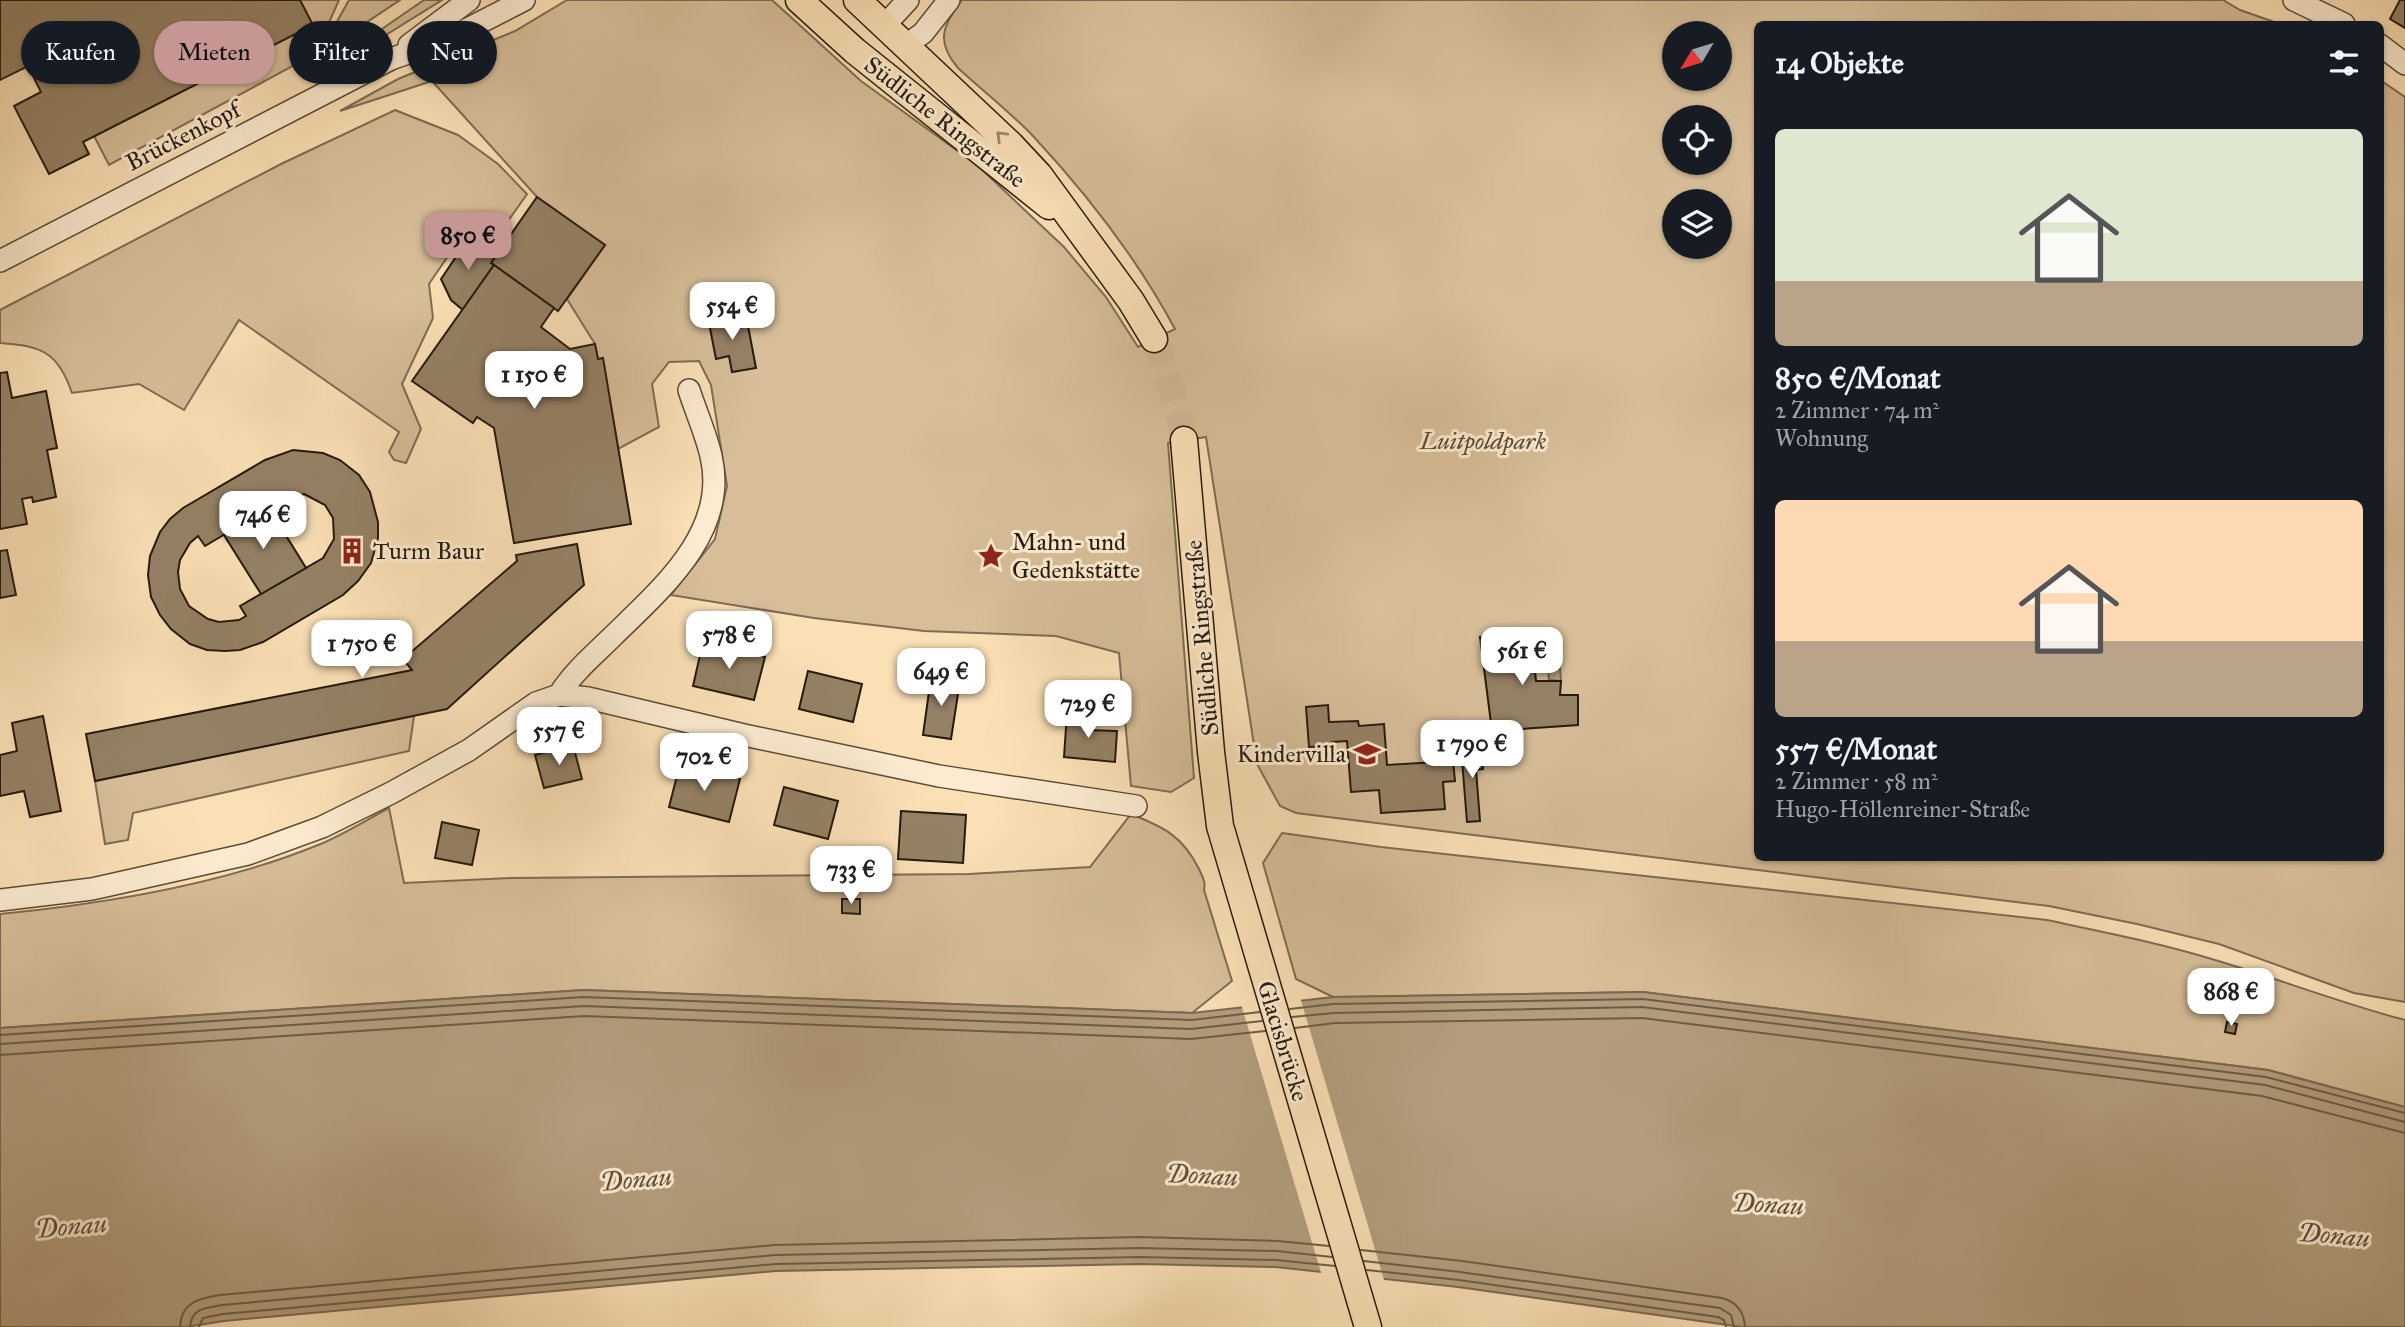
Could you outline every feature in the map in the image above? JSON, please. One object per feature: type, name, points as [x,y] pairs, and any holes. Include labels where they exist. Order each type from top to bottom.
[{"type":"main road","name":"Südliche Ringstraße","points":[[799,0],[855,51],[1032,191],[1091,245]]},
{"type":"main road","name":"Südliche Ringstraße","points":[[857,0],[884,26]]},
{"type":"main road","points":[[884,26],[880,33],[904,44]]},
{"type":"main road","name":"Südliche Ringstraße","points":[[904,44],[1039,175],[1132,301],[1154,340]]},
{"type":"main road","points":[[855,51],[868,54],[904,44]]},
{"type":"main road","points":[[902,88],[904,44]]},
{"type":"main road","name":"Südliche Ringstraße","points":[[1184,440],[1211,752]]},
{"type":"main road","name":"Glacisbrücke","points":[[1211,752],[1220,826],[1368,1327]]},
{"type":"street","name":"Brückenkopf","points":[[393,57],[468,0]]},
{"type":"street","name":"Brückenkopf","points":[[393,58],[450,38],[524,0]]},
{"type":"street","points":[[884,26],[908,0]]},
{"type":"street","points":[[904,44],[949,0]]},
{"type":"street","points":[[2294,0],[2338,21]]},
{"type":"street","points":[[2384,48],[2405,64]]},
{"type":"street","name":"Brückenkopf","points":[[0,261],[343,84]]},
{"type":"street","points":[[559,695],[575,674],[671,578],[694,547],[706,521],[714,494],[711,458],[689,390]]},
{"type":"street","points":[[0,900],[92,889],[248,854],[322,827],[469,750],[536,703],[559,695],[588,698],[744,735],[939,776],[1136,806]]},
{"type":"green space","points":[[300,0],[339,0],[330,21],[310,21]]},
{"type":"green space","points":[[349,0],[400,0],[368,21],[337,21]]},
{"type":"green space","points":[[424,0],[442,0],[393,31],[393,21]]},
{"type":"green space","name":"Luitpoldpark","points":[[567,0],[772,0],[861,81],[977,165],[1064,247],[1106,297],[1138,347],[1175,329],[1128,253],[1073,181],[1024,127],[958,68],[951,58],[946,50],[944,34],[950,18],[962,0],[2223,0],[2240,10],[2271,21],[1754,21],[1754,861],[2384,861],[2384,83],[2405,97],[2405,1002],[2354,993],[2219,944],[2049,906],[1296,813],[1280,806],[1257,764],[1206,437],[1168,443],[1194,778],[1171,792],[1131,786],[1119,653],[1056,636],[924,631],[814,618],[671,595],[715,539],[727,486],[711,385],[699,361],[669,362],[652,384],[659,427],[618,449],[603,359],[598,359],[595,344],[567,299],[605,245],[537,197],[435,84],[497,84],[497,38],[515,31]]},
{"type":"green space","points":[[289,37],[289,68],[275,76],[275,44]]},
{"type":"green space","name":"Luitpoldpark","points":[[407,75],[407,84],[423,84],[340,111],[393,84]]},
{"type":"green space","points":[[196,84],[259,84],[109,165],[94,136]]},
{"type":"green space","points":[[395,110],[458,135],[498,164],[527,194],[501,231],[463,234],[429,284],[433,318],[402,384],[421,429],[406,463],[394,460],[389,452],[399,432],[239,320],[184,410],[139,384],[72,393],[61,368],[46,354],[27,346],[0,343],[0,310],[281,164]]},
{"type":"green space","points":[[414,716],[409,751],[133,813],[128,840],[105,844],[95,781]]},
{"type":"green space","points":[[389,808],[404,883],[511,878],[969,874],[1090,867],[1131,814],[1171,834],[1193,857],[1203,879],[1232,981],[1192,1013],[584,990],[0,1028],[0,914],[120,898],[243,871],[327,841]]},
{"type":"green space","points":[[1282,833],[1381,847],[2047,920],[2152,943],[2405,1020],[2405,1107],[2268,1070],[1643,992],[1333,997],[1296,979],[1263,863]]},
{"type":"water","points":[[1544,632],[1557,632],[1561,681],[1549,680]]},
{"type":"water","name":"Donau","points":[[584,990],[1192,1013],[1333,997],[1643,992],[2268,1070],[2405,1107],[2405,1327],[1742,1327],[1458,1287],[1276,1267],[1140,1264],[776,1271],[224,1321],[186,1327],[0,1327],[0,1028]]},
{"type":"pier","points":[[1300,997],[1385,1283],[1322,1276],[1241,1004]]},
{"type":"building","points":[[0,0],[300,0],[311,21],[289,21],[289,37],[275,44],[275,21],[154,21],[154,84],[197,84],[83,142],[89,154],[49,174],[14,106],[41,92],[37,84],[140,84],[140,21],[21,21],[21,70],[0,80]]},
{"type":"building","points":[[2400,0],[2405,0],[2405,28],[2390,19]]},
{"type":"building","points":[[537,197],[605,245],[558,311],[491,263]]},
{"type":"building","points":[[483,242],[499,251],[491,263],[494,265],[463,310],[451,300],[441,279],[464,245]]},
{"type":"building","points":[[494,265],[554,308],[541,327],[570,349],[595,344],[598,359],[603,358],[631,524],[514,543],[494,428],[477,417],[473,423],[412,381]]},
{"type":"building","points":[[735,313],[738,328],[748,326],[756,368],[732,372],[729,356],[716,359],[708,318]]},
{"type":"building","points":[[7,372],[12,398],[46,391],[57,448],[47,450],[56,497],[33,502],[32,497],[22,499],[27,524],[0,529],[0,373]]},
{"type":"building","name":"Turm Baur","points":[[293,450],[323,453],[340,460],[359,475],[370,492],[378,522],[378,538],[371,563],[343,595],[263,642],[240,650],[225,651],[207,650],[190,644],[171,629],[151,597],[148,575],[150,556],[160,532],[183,508],[265,460]],"holes":[[[304,494],[325,505],[333,518],[334,539],[323,558],[240,606],[246,616],[239,620],[219,622],[208,619],[189,606],[180,589],[178,572],[180,560],[190,543],[198,536],[205,546],[284,499]]]},
{"type":"building","points":[[269,508],[306,568],[261,594],[224,535]]},
{"type":"building","points":[[577,544],[584,585],[447,709],[95,781],[86,734],[412,670],[403,659],[517,561],[516,555]]},
{"type":"building","points":[[7,550],[16,595],[0,598],[0,551]]},
{"type":"building","points":[[1531,631],[1536,681],[1561,681],[1560,695],[1578,695],[1578,725],[1492,731],[1480,637]]},
{"type":"building","points":[[703,642],[765,657],[754,700],[693,686]]},
{"type":"building","points":[[808,671],[862,684],[853,722],[799,709]]},
{"type":"building","points":[[931,677],[960,681],[951,739],[923,735]]},
{"type":"building","name":"Kindervilla","points":[[1328,705],[1329,722],[1358,721],[1359,726],[1384,724],[1387,765],[1453,761],[1455,781],[1443,782],[1445,809],[1381,813],[1379,790],[1351,792],[1347,741],[1332,742],[1332,746],[1309,747],[1306,707]]},
{"type":"building","points":[[1067,713],[1091,714],[1090,730],[1117,731],[1115,762],[1064,757]]},
{"type":"building","points":[[43,716],[61,811],[30,817],[24,791],[0,796],[0,755],[17,751],[12,723]]},
{"type":"building","points":[[573,745],[582,779],[544,788],[535,755]]},
{"type":"building","points":[[1482,746],[1483,769],[1476,770],[1480,821],[1467,822],[1461,747]]},
{"type":"building","points":[[680,764],[740,779],[729,822],[669,807]]},
{"type":"building","points":[[784,787],[838,801],[828,839],[774,825]]},
{"type":"building","points":[[901,811],[966,815],[963,863],[898,859]]},
{"type":"building","points":[[442,822],[479,830],[472,865],[435,858]]},
{"type":"building","points":[[842,899],[860,899],[860,914],[842,913]]},
{"type":"building","points":[[2227,1022],[2237,1024],[2235,1034],[2225,1032]]},
{"type":"tunnel","points":[[1154,339],[1172,389],[1184,440]]},
{"type":"place","name":"Turm Baur","points":[[352,551]]},
{"type":"place","name":"Mahn- und Gedenkstätte","points":[[991,556]]},
{"type":"place","name":"Kindervilla","points":[[1367,754]]}]
